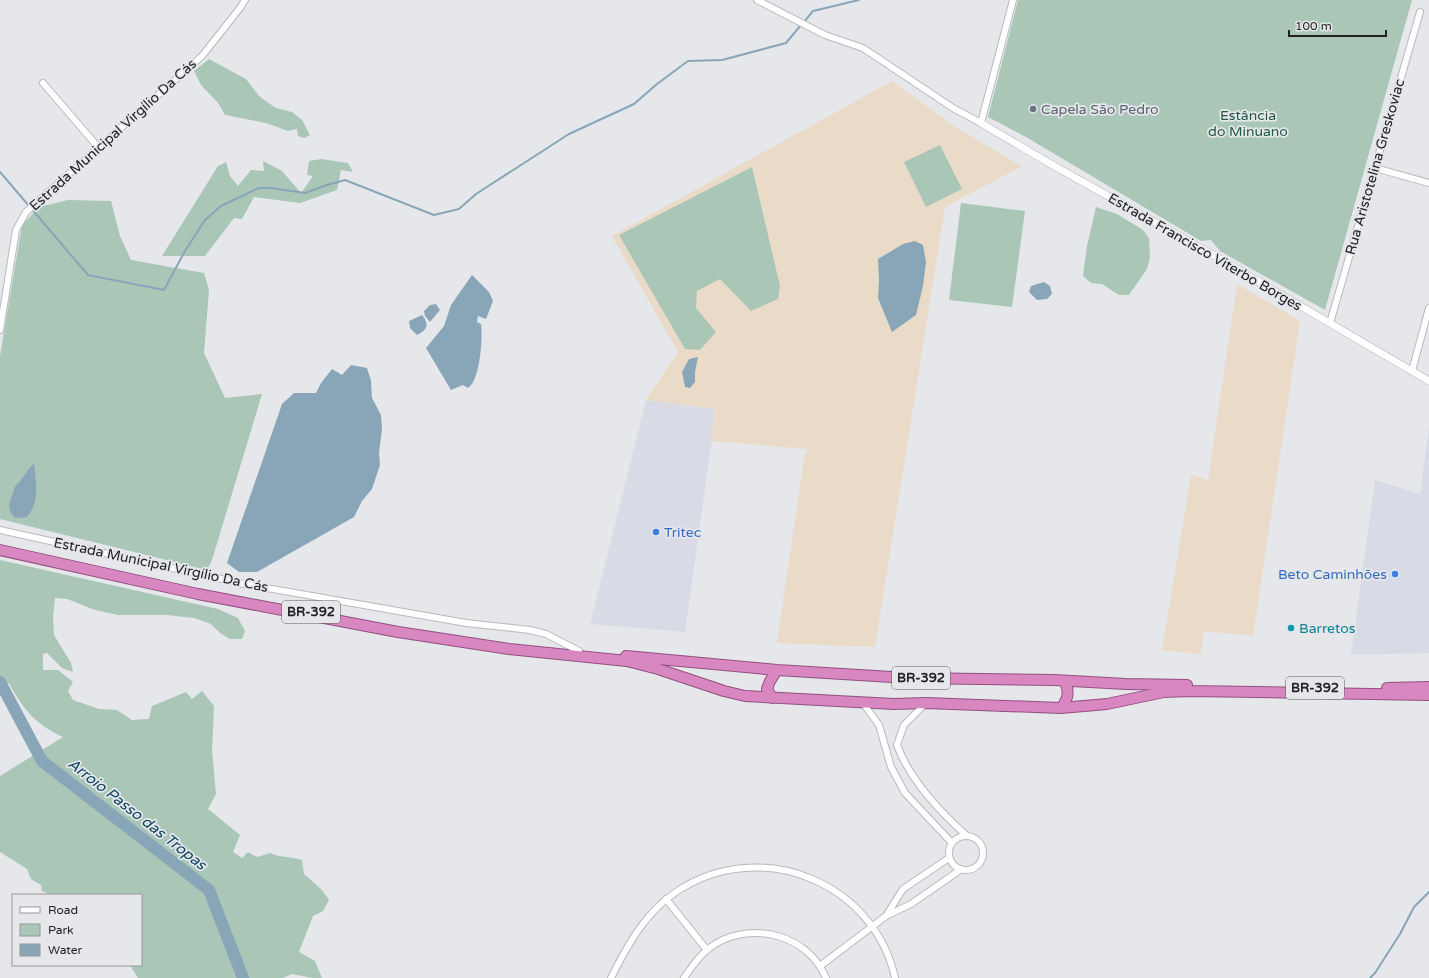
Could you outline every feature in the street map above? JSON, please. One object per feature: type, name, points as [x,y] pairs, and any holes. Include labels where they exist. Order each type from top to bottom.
[{"type":"highway","name":"BR-392","points":[[0,545],[156,581],[261,603],[457,637],[578,651],[777,670],[915,678],[1356,689],[1429,687]]},
{"type":"highway","name":"BR-392","points":[[0,550],[198,594],[398,632],[509,648],[627,661],[745,696],[864,703],[926,703],[1061,708],[1106,704],[1164,692],[1191,691],[1429,695]]},
{"type":"highway","points":[[772,698],[767,689],[777,670]]},
{"type":"highway","points":[[1061,708],[1068,696],[1065,681]]},
{"type":"street","name":"Estrada Municipal Virgílio Da Cás","points":[[0,330],[16,230],[26,212],[202,56],[245,0]]},
{"type":"street","points":[[757,0],[825,35],[863,48],[953,108],[981,123],[1013,0]]},
{"type":"street","name":"Rua Aristotelina Greskoviac","points":[[1330,323],[1420,12]]},
{"type":"street","points":[[43,83],[98,147]]},
{"type":"street","name":"Estrada Francisco Viterbo Borges","points":[[981,123],[1208,252],[1429,381]]},
{"type":"street","points":[[1375,168],[1429,183]]},
{"type":"street","points":[[1412,371],[1429,308]]},
{"type":"street","name":"Estrada Municipal Virgílio Da Cás","points":[[0,530],[244,584],[466,623],[530,630],[546,634],[578,651]]},
{"type":"street","points":[[864,703],[879,725],[890,767],[905,793],[952,843]]},
{"type":"street","points":[[926,703],[904,725],[896,745],[904,763],[921,788],[967,836]]},
{"type":"street","points":[[820,966],[886,916],[911,904],[960,870],[968,870],[976,867],[982,856],[980,844],[974,838],[967,836],[959,838],[952,843],[949,850],[949,858],[953,865],[960,870]]},
{"type":"street","points":[[886,916],[903,889],[949,858]]},
{"type":"street","points":[[611,978],[626,947],[636,932],[654,910],[666,899],[692,882],[707,876],[737,868],[769,867],[799,874],[829,887],[855,906],[872,926],[884,946],[895,978]]},
{"type":"street","points":[[666,899],[707,950]]},
{"type":"street","points":[[684,978],[695,962],[707,950],[729,937],[746,933],[763,933],[779,936],[795,943],[809,954],[820,966],[826,978]]},
{"type":"shaded area","points":[[892,81],[955,127],[1022,166],[945,207],[875,647],[777,643],[804,458],[808,449],[711,441],[715,409],[646,400],[678,352],[612,236]]},
{"type":"shaded area","points":[[1237,284],[1300,321],[1253,636],[1204,631],[1201,654],[1162,650],[1191,475],[1208,480]]},
{"type":"shaded area","name":"Tritec","points":[[646,400],[716,409],[685,632],[590,624]]},
{"type":"shaded area","name":"Beto Caminhões","points":[[1429,427],[1429,653],[1351,655],[1375,480],[1420,494]]},
{"type":"green space","name":"Estância do Minuano","points":[[1018,0],[1412,0],[1325,310],[1220,251],[1211,240],[1201,241],[1026,137],[988,117]]},
{"type":"green space","points":[[209,59],[246,79],[259,96],[276,108],[292,112],[302,120],[310,135],[304,138],[298,136],[297,129],[288,131],[266,123],[225,115],[218,103],[201,85],[194,71]]},
{"type":"green space","points":[[940,145],[962,189],[926,207],[904,162]]},
{"type":"green space","points":[[321,159],[348,163],[353,172],[341,170],[337,190],[300,203],[254,197],[242,219],[234,218],[205,256],[162,256],[218,166],[226,162],[230,176],[238,186],[251,170],[264,171],[263,161],[282,171],[301,193],[313,176],[307,175],[309,161]]},
{"type":"green space","points":[[752,167],[780,286],[778,299],[751,311],[720,279],[697,291],[696,308],[716,332],[700,350],[685,349],[619,235]]},
{"type":"green space","points":[[68,200],[111,201],[120,236],[131,260],[204,273],[209,290],[204,353],[225,398],[262,394],[212,560],[207,570],[0,519],[0,356],[22,225],[39,207]]},
{"type":"green space","points":[[961,203],[1025,211],[1012,307],[949,300]]},
{"type":"green space","points":[[1096,207],[1117,214],[1143,230],[1149,238],[1150,258],[1147,269],[1129,295],[1119,295],[1102,284],[1091,283],[1083,276],[1087,246]]},
{"type":"green space","points":[[0,560],[218,609],[238,618],[245,631],[242,639],[230,639],[220,633],[211,624],[194,618],[167,615],[118,615],[95,610],[67,599],[55,598],[53,617],[54,635],[71,663],[73,672],[62,668],[47,653],[43,654],[43,670],[58,670],[73,682],[68,691],[73,700],[99,709],[117,710],[132,720],[149,719],[152,706],[186,692],[192,699],[202,691],[214,706],[212,751],[216,794],[208,809],[240,835],[233,852],[242,858],[248,852],[257,857],[270,853],[278,856],[302,860],[304,874],[322,890],[329,900],[323,911],[313,916],[299,952],[315,961],[322,978],[312,978],[292,974],[283,978],[138,978],[131,966],[142,966],[142,894],[49,894],[42,891],[41,885],[31,879],[27,869],[0,852],[0,776],[63,737],[45,727],[31,715],[19,701],[9,683],[0,690]]},
{"type":"water","points":[[915,241],[923,245],[926,262],[923,286],[916,315],[892,332],[878,298],[878,259],[903,244]]},
{"type":"water","points":[[472,275],[489,292],[493,301],[486,319],[478,316],[477,322],[481,324],[482,338],[478,368],[472,384],[468,388],[463,385],[451,390],[426,348],[444,326],[451,305]]},
{"type":"water","points":[[1044,282],[1050,286],[1052,294],[1047,299],[1037,300],[1029,292],[1031,286]]},
{"type":"water","points":[[436,304],[440,310],[430,322],[425,316],[424,311],[430,305]]},
{"type":"water","points":[[422,315],[427,324],[425,329],[417,335],[410,328],[409,321]]},
{"type":"water","points":[[698,357],[695,382],[690,388],[685,387],[682,372],[689,359]]},
{"type":"water","points":[[351,365],[367,368],[371,381],[372,398],[381,415],[382,429],[379,453],[380,465],[372,489],[362,501],[354,517],[257,572],[239,572],[227,563],[282,404],[294,393],[316,393],[321,383],[332,369],[342,375]]},
{"type":"water","points":[[34,464],[36,492],[34,505],[27,517],[15,518],[11,514],[9,506],[15,486]]},
{"type":"waterway","points":[[804,22],[813,11],[859,0]]},
{"type":"waterway","points":[[0,172],[88,275],[164,290],[185,251],[205,220],[221,206],[259,188],[271,188],[305,193],[345,180],[434,215],[459,209],[476,194],[569,134],[634,104],[657,84],[688,61],[722,60],[786,43],[801,25]]},
{"type":"waterway","name":"Arroio Passo das Tropas","points":[[0,682],[42,761],[209,890],[243,978]]},
{"type":"waterway","points":[[1370,978],[1375,973],[1400,934],[1414,907],[1429,892]]},
{"type":"place","name":"Capela São Pedro","points":[[1033,109]]},
{"type":"place","name":"Tritec","points":[[656,532]]},
{"type":"place","name":"Beto Caminhões","points":[[1395,574]]},
{"type":"place","name":"Barretos","points":[[1291,628]]}]
